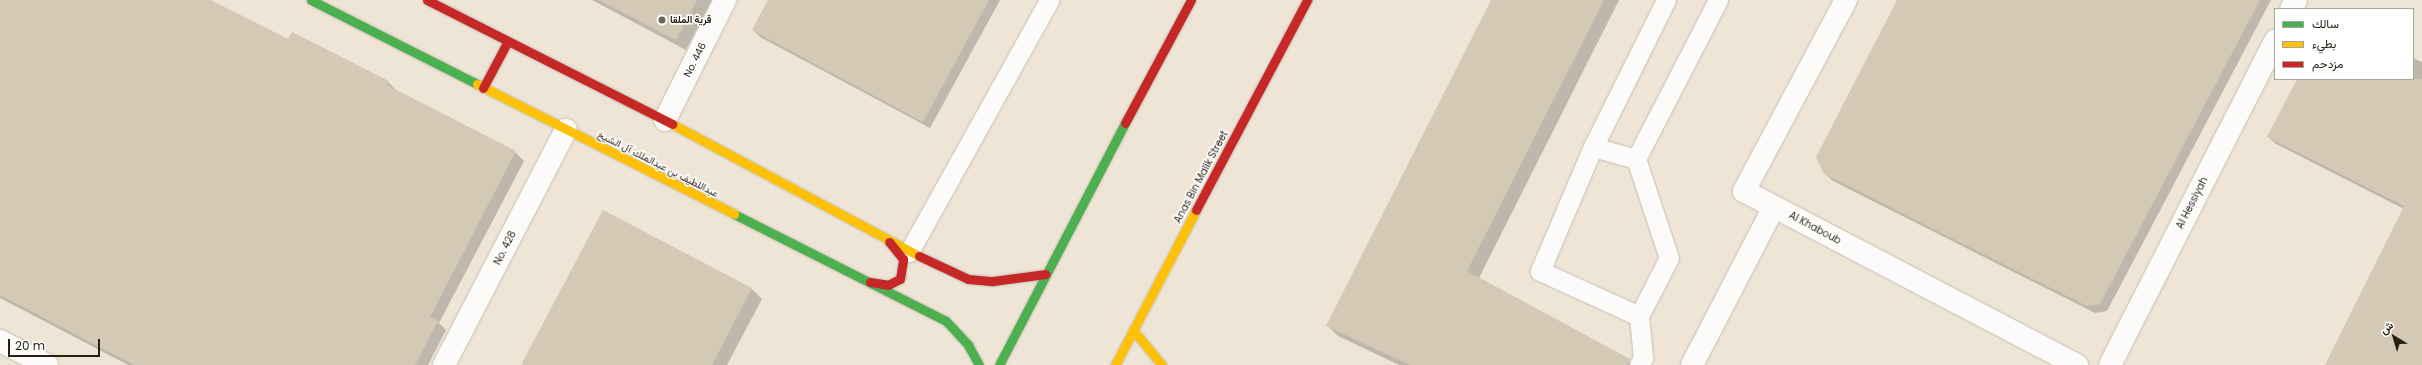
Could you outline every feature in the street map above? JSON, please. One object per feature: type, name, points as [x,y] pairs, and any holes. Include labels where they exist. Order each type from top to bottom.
[{"type":"street","name":"عبداللطيف بن عبدالملك آل الشيخ","points":[[311,0],[946,321],[968,345],[979,365]]},
{"type":"street","points":[[427,0],[665,120],[909,252],[968,279],[993,281],[1046,274]]},
{"type":"street","name":"No. 446","points":[[665,120],[725,0]]},
{"type":"street","points":[[1000,365],[1046,274],[1190,0]]},
{"type":"street","name":"Anas Bin Malik Street","points":[[1115,365],[1307,0]]},
{"type":"street","name":"Al Khaboub","points":[[1846,0],[1744,191],[2077,365]]},
{"type":"street","points":[[483,88],[508,41]]},
{"type":"street","name":"Al Hessiyah","points":[[2110,365],[2274,43]]},
{"type":"street","name":"No. 428","points":[[444,365],[566,130]]},
{"type":"street","points":[[1692,365],[1774,207]]},
{"type":"street","points":[[866,281],[888,285],[900,279],[903,259],[887,240]]},
{"type":"street","points":[[1133,330],[1162,365]]},
{"type":"street","points":[[0,341],[47,365]]},
{"type":"lane","points":[[909,252],[1049,0]]},
{"type":"lane","points":[[1639,316],[1540,270],[1593,147],[1666,0]]},
{"type":"lane","points":[[1639,365],[1643,358],[1639,316],[1669,258],[1636,159],[1718,0]]},
{"type":"lane","points":[[1593,147],[1636,159]]},
{"type":"building","points":[[0,0],[211,0],[288,39],[292,32],[389,81],[387,85],[516,151],[430,317],[438,321],[415,365],[134,365],[0,295]]},
{"type":"building","name":"قرية الملقا","points":[[599,0],[697,0],[676,40]]},
{"type":"building","points":[[768,0],[989,0],[923,122],[752,30]]},
{"type":"building","points":[[1491,0],[1604,0],[1467,271],[1630,359],[1628,365],[1410,365],[1326,326]]},
{"type":"building","points":[[1897,0],[2260,0],[2100,304],[2087,306],[1824,174],[1816,157]]},
{"type":"building","points":[[2422,79],[2422,365],[2325,365],[2404,206],[2267,137],[2296,80]]},
{"type":"building","points":[[603,210],[752,288],[712,365],[521,365]]},
{"type":"traffic: fast","points":[[311,0],[477,84]]},
{"type":"traffic: fast","points":[[999,365],[1125,123]]},
{"type":"traffic: fast","points":[[734,214],[946,321],[968,345],[979,365]]},
{"type":"traffic: slow","points":[[477,84],[734,214]]},
{"type":"traffic: slow","points":[[672,124],[919,256]]},
{"type":"traffic: slow","points":[[1115,365],[1196,210]]},
{"type":"traffic: slow","points":[[1133,330],[1162,365]]},
{"type":"traffic: jam","points":[[427,0],[672,124]]},
{"type":"traffic: jam","points":[[1125,123],[1191,0]]},
{"type":"traffic: jam","points":[[1196,210],[1307,0]]},
{"type":"traffic: jam","points":[[483,88],[508,41]]},
{"type":"traffic: jam","points":[[870,282],[888,285],[900,279],[903,259],[889,242]]},
{"type":"traffic: jam","points":[[919,256],[968,279],[993,281],[1046,274]]},
{"type":"place","name":"قرية الملقا","points":[[662,20]]}]
